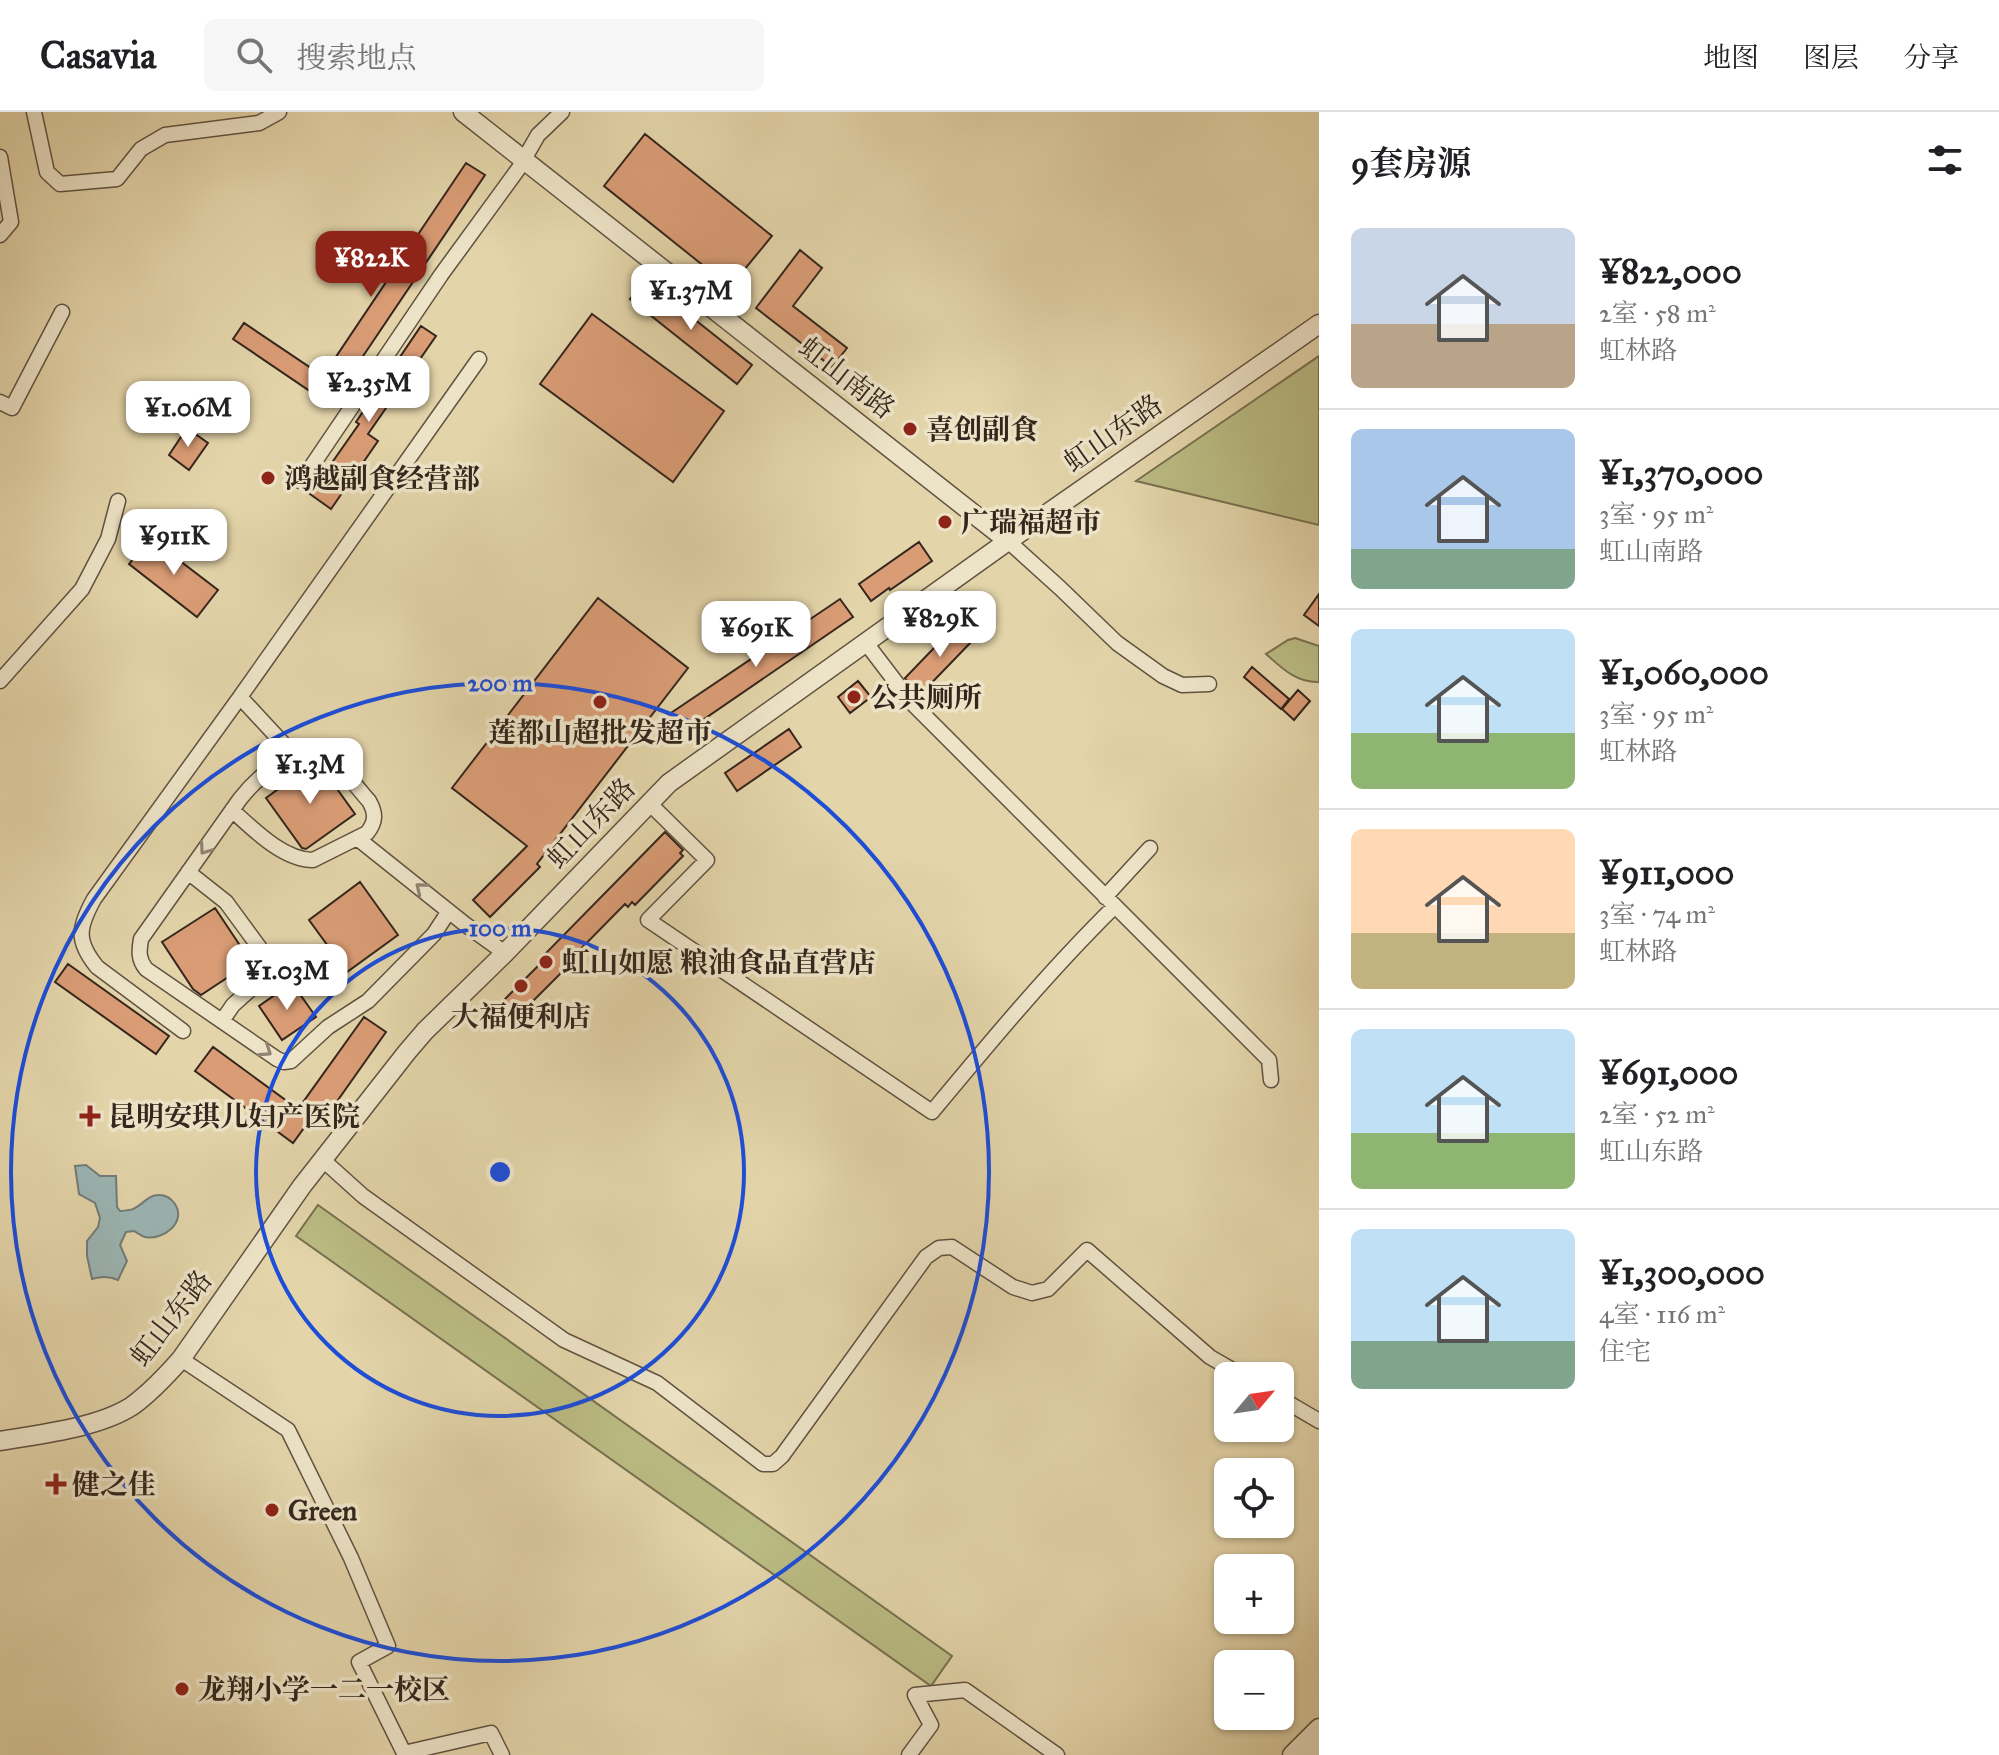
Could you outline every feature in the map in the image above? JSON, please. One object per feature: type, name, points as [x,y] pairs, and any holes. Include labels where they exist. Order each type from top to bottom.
[{"type":"street","points":[[34,112],[47,172],[60,184],[117,179],[141,149],[165,135],[259,123],[279,112]]},
{"type":"street","name":"虹山南路","points":[[463,112],[1008,541]]},
{"type":"street","points":[[300,481],[441,275],[525,159],[538,135],[562,112]]},
{"type":"street","points":[[0,157],[11,222],[0,235]]},
{"type":"street","points":[[0,402],[12,408],[62,312]]},
{"type":"street","name":"虹山东路","points":[[0,1441],[63,1430],[105,1418],[131,1406],[159,1383],[181,1359],[299,1190],[425,1031],[505,953],[649,803],[692,765],[1319,324]]},
{"type":"street","points":[[183,1031],[97,967],[86,954],[83,944],[83,919],[94,899],[479,359]]},
{"type":"street","points":[[0,681],[82,589],[108,539],[118,501]]},
{"type":"street","points":[[1008,541],[1117,643],[1163,676],[1182,685],[1209,684]]},
{"type":"street","points":[[866,643],[911,702],[1269,1060],[1271,1080]]},
{"type":"street","points":[[240,697],[292,753]]},
{"type":"street","points":[[232,810],[285,852],[304,860],[313,860],[367,833],[375,817],[374,809],[327,758],[312,751],[292,753],[249,786],[188,872],[141,939],[139,955],[146,969],[277,1059],[291,1061],[328,1027],[368,1001],[434,934],[449,911]]},
{"type":"street","points":[[649,803],[707,860],[648,920],[932,1112],[1077,944],[1150,848]]},
{"type":"street","points":[[357,838],[505,953]]},
{"type":"street","points":[[188,872],[226,902],[259,947],[266,962],[264,977],[233,1005],[222,1021]]},
{"type":"street","points":[[323,1160],[363,1196],[564,1340],[657,1383],[763,1464],[773,1464],[782,1456],[926,1257],[939,1248],[952,1247],[1013,1287],[1032,1293],[1048,1289],[1087,1250],[1219,1362]]},
{"type":"street","points":[[181,1359],[288,1430],[351,1558],[388,1646],[359,1662],[404,1753],[491,1733],[502,1755]]},
{"type":"street","points":[[1294,1406],[1319,1421]]},
{"type":"street","points":[[909,1755],[931,1725],[915,1695],[965,1690],[1057,1755]]},
{"type":"street","points":[[1292,1755],[1319,1728]]},
{"type":"street","points":[[1314,1755],[1319,1750]]},
{"type":"green space","points":[[1319,356],[1319,525],[1136,481]]},
{"type":"green space","points":[[1295,638],[1319,646],[1319,682],[1296,677],[1266,654]]},
{"type":"green space","points":[[318,1205],[952,1656],[931,1686],[296,1236]]},
{"type":"water","points":[[86,1165],[100,1176],[116,1176],[117,1207],[120,1211],[132,1209],[159,1195],[170,1199],[178,1211],[176,1223],[159,1236],[145,1237],[134,1231],[126,1232],[120,1245],[127,1261],[118,1280],[105,1277],[92,1279],[87,1241],[98,1227],[100,1218],[95,1203],[79,1194],[75,1166]]},
{"type":"building","points":[[645,134],[772,236],[730,287],[604,186]]},
{"type":"building","points":[[466,163],[485,175],[349,377],[344,374],[326,402],[233,339],[244,323],[323,376]]},
{"type":"building","points":[[800,250],[822,268],[793,306],[847,348],[832,367],[756,308]]},
{"type":"building","points":[[645,280],[752,365],[737,384],[630,299]]},
{"type":"building","points":[[592,314],[724,411],[673,482],[540,384]]},
{"type":"building","points":[[421,326],[436,336],[368,434],[378,441],[331,509],[310,494]]},
{"type":"building","points":[[187,428],[208,443],[189,470],[169,455]]},
{"type":"building","points":[[150,538],[218,590],[197,617],[129,564]]},
{"type":"building","points":[[919,542],[932,561],[871,601],[859,584]]},
{"type":"building","points":[[1319,594],[1319,626],[1304,615]]},
{"type":"building","points":[[598,598],[688,668],[537,864],[540,867],[490,917],[473,900],[527,846],[452,788]]},
{"type":"building","points":[[840,599],[853,617],[675,739],[662,719]]},
{"type":"building","points":[[959,622],[975,638],[919,696],[905,678]]},
{"type":"building","points":[[1252,667],[1289,699],[1281,709],[1244,677]]},
{"type":"building","name":"公共厕所","points":[[858,681],[871,697],[850,713],[838,697]]},
{"type":"building","points":[[1298,690],[1310,701],[1294,720],[1282,709]]},
{"type":"building","points":[[789,729],[801,747],[737,791],[725,773]]},
{"type":"building","points":[[314,763],[320,765],[355,814],[306,849],[302,848],[266,798]]},
{"type":"building","points":[[665,832],[683,850],[680,853],[683,856],[635,905],[632,902],[628,907],[625,904],[518,1016],[503,1001]]},
{"type":"building","points":[[360,882],[398,935],[347,972],[309,920]]},
{"type":"building","points":[[215,908],[251,962],[201,995],[193,989],[162,942]]},
{"type":"building","points":[[68,964],[169,1036],[156,1054],[55,982]]},
{"type":"building","points":[[292,983],[316,1017],[282,1040],[259,1006]]},
{"type":"building","points":[[364,1017],[386,1032],[321,1124],[312,1117],[293,1143],[195,1071],[213,1047],[298,1109]]},
{"type":"place","name":"喜创副食","points":[[910,429]]},
{"type":"place","name":"鸿越副食经营部","points":[[268,478]]},
{"type":"place","name":"广瑞福超市","points":[[945,522]]},
{"type":"place","name":"公共厕所","points":[[854,697]]},
{"type":"place","name":"莲都山超批发超市","points":[[600,702]]},
{"type":"place","name":"虹山如愿 粮油食品直营店","points":[[546,962]]},
{"type":"place","name":"大福便利店","points":[[521,986]]},
{"type":"place","name":"昆明安琪儿妇产医院","points":[[90,1116]]},
{"type":"place","name":"健之佳","points":[[56,1484]]},
{"type":"place","name":"Green","points":[[272,1510]]},
{"type":"place","name":"龙翔小学一二一校区","points":[[182,1689]]}]
